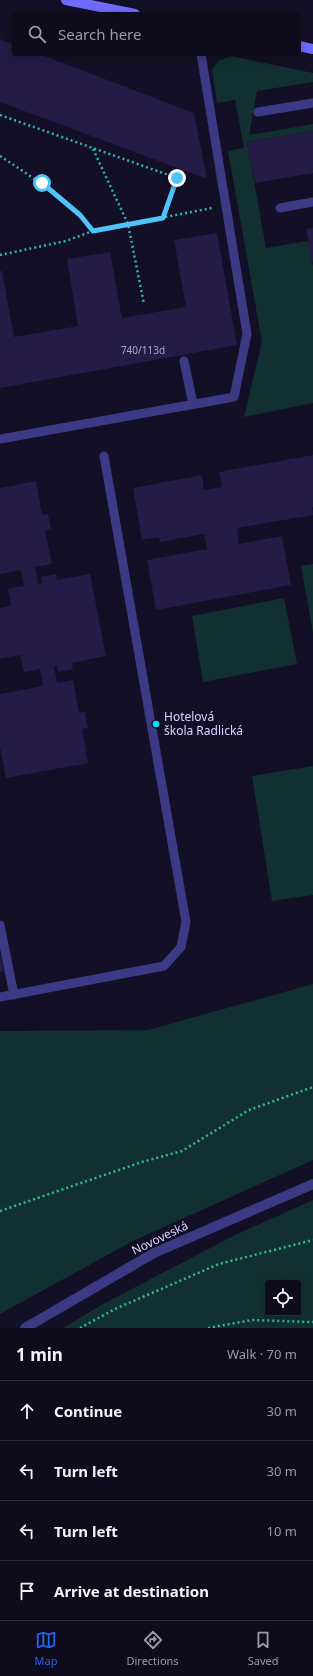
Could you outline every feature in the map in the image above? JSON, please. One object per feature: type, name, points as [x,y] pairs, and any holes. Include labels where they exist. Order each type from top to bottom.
[{"type":"main road","points":[[66,0],[126,12]]},
{"type":"main road","points":[[301,46],[313,49]]},
{"type":"street","name":"Novoveská","points":[[25,1328],[154,1253],[313,1184]]},
{"type":"lane","points":[[0,439],[234,397],[247,334],[201,56]]},
{"type":"lane","points":[[258,112],[313,103]]},
{"type":"lane","points":[[280,208],[313,202]]},
{"type":"lane","points":[[184,361],[193,404]]},
{"type":"lane","points":[[0,997],[164,966],[181,948],[186,922],[104,456]]},
{"type":"lane","points":[[0,925],[14,995]]},
{"type":"path","points":[[0,114],[93,149],[177,178],[163,218]]},
{"type":"path","points":[[93,149],[128,224],[144,304]]},
{"type":"path","points":[[0,156],[42,183],[80,215],[93,231]]},
{"type":"path","points":[[0,255],[66,241],[93,231],[216,208]]},
{"type":"path","points":[[0,1211],[142,1162],[182,1151],[249,1110],[313,1087]]},
{"type":"path","points":[[80,1328],[115,1309],[219,1264],[313,1240]]},
{"type":"path","points":[[208,1328],[252,1320],[313,1322]]},
{"type":"green space","points":[[231,56],[313,73],[313,82],[257,91],[249,135],[313,124],[313,131],[247,142],[266,248],[308,241],[313,266],[313,403],[244,417],[262,342],[228,151],[244,148],[235,100],[217,103],[212,70],[218,61]]},
{"type":"green space","points":[[313,564],[313,633],[301,566]]},
{"type":"green space","points":[[284,598],[297,664],[203,682],[192,616]]},
{"type":"green space","points":[[313,766],[313,895],[272,901],[252,776]]},
{"type":"green space","points":[[313,984],[313,1160],[133,1241],[0,1314],[0,1031],[148,1030]]},
{"type":"green space","points":[[313,1200],[313,1328],[63,1328],[103,1304],[237,1234]]},
{"type":"building","points":[[0,39],[12,44],[12,56],[44,56],[194,113],[207,179],[0,102]]},
{"type":"building","points":[[313,131],[313,173],[255,183],[247,142]]},
{"type":"building","points":[[313,228],[313,262],[312,262],[306,229]]},
{"type":"building","points":[[217,233],[237,345],[0,388],[0,271],[2,271],[14,337],[78,326],[67,259],[110,252],[122,318],[186,307],[174,240]]},
{"type":"building","points":[[313,455],[313,515],[237,528],[239,544],[282,536],[291,585],[156,610],[147,560],[207,549],[204,534],[160,542],[159,537],[142,540],[133,488],[202,475],[204,490],[222,487],[219,472]]},
{"type":"building","points":[[36,481],[42,515],[48,514],[51,529],[45,530],[52,564],[35,567],[38,584],[42,583],[41,577],[56,574],[57,580],[90,574],[106,656],[72,663],[73,669],[58,672],[57,666],[54,666],[57,683],[73,680],[79,713],[85,712],[88,728],[82,729],[88,763],[6,778],[0,747],[0,694],[43,686],[40,669],[24,672],[20,655],[0,659],[0,608],[11,606],[8,589],[24,586],[21,570],[0,574],[0,488]]},
{"type":"building","points":[[0,954],[4,971],[0,972]]},
{"type":"place","name":"Hotelová škola Radlická","points":[[156,724]]},
{"type":"route","points":[[42,183],[80,215],[93,231],[163,218],[177,178]]}]
